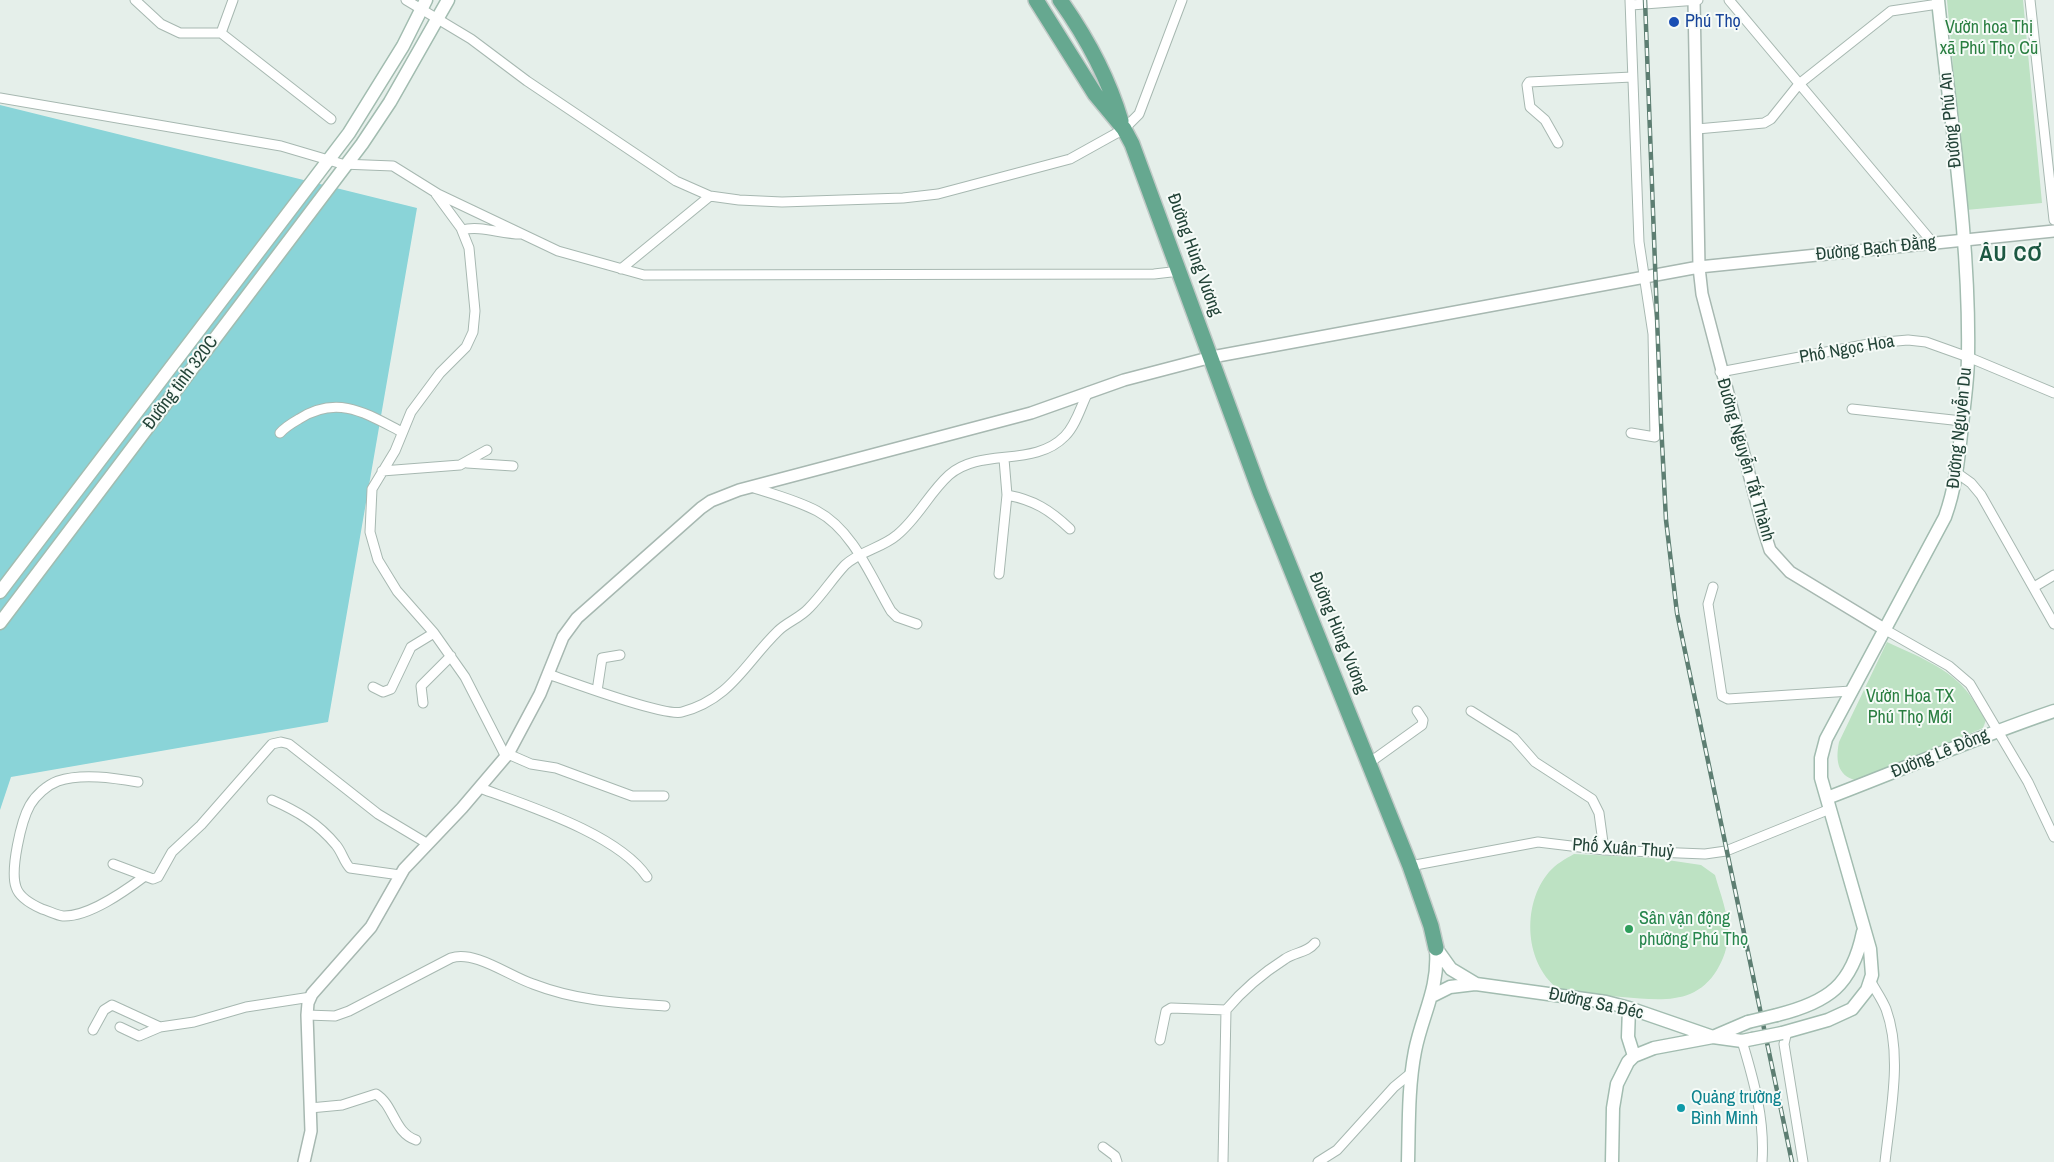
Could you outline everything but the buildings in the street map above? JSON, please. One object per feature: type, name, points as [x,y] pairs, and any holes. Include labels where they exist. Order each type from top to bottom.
[{"type":"main road","points":[[438,19],[448,0]]},
{"type":"main road","name":"Đường Hùng Vương","points":[[1036,0],[1095,94],[1124,129]]},
{"type":"main road","name":"Đường Hùng Vương","points":[[1060,0],[1086,38],[1111,87],[1124,129],[1132,144],[1166,232],[1260,492],[1370,763],[1431,926],[1436,948],[1437,974],[1416,1049],[1412,1073],[1408,1162]]},
{"type":"main road","name":"Đường Phú An","points":[[1938,2],[1963,240]]},
{"type":"main road","name":"Đường tỉnh 320C","points":[[0,592],[349,134],[376,92],[424,5]]},
{"type":"main road","name":"Đường tỉnh 320C","points":[[0,622],[348,164],[390,102],[438,19]]},
{"type":"main road","name":"Đường Nguyễn Du","points":[[1884,629],[1945,517],[1953,496],[1957,474],[1968,357],[1963,240]]},
{"type":"main road","points":[[1713,1037],[1747,1040],[1828,1020],[1852,1010],[1861,1000],[1871,982],[1870,949],[1863,932],[1820,769],[1823,749],[1884,629]]},
{"type":"main road","name":"Đường Lê Đồng","points":[[1829,804],[1998,730],[2054,711]]},
{"type":"main road","points":[[1612,1162],[1613,1108],[1617,1084],[1625,1066],[1634,1056],[1670,1044],[1713,1037],[1748,1022],[1806,1007],[1834,990],[1846,979],[1858,956],[1863,932]]},
{"type":"main road","name":"Đường Sa Đéc","points":[[1436,948],[1452,969],[1476,984]]},
{"type":"main road","name":"Đường Sa Đéc","points":[[1432,996],[1450,987],[1476,984],[1629,1008],[1713,1037]]},
{"type":"main road","points":[[1629,1008],[1628,1038],[1634,1056]]},
{"type":"street","points":[[135,0],[161,24],[180,33],[221,34],[331,119]]},
{"type":"street","points":[[221,34],[233,0]]},
{"type":"street","points":[[406,0],[424,5],[438,19],[471,39],[527,81],[676,181],[710,196],[739,200],[782,202],[903,198],[938,194],[1070,159],[1124,129],[1139,114],[1182,0]]},
{"type":"street","points":[[1631,433],[1655,437],[1653,334],[1639,242],[1630,2],[1695,0]]},
{"type":"street","name":"Đường Nguyễn Tất Thành","points":[[1695,0],[1699,267],[1703,303],[1720,372],[1770,550],[1790,572],[1884,629]]},
{"type":"street","points":[[1729,0],[1933,243]]},
{"type":"street","points":[[2030,0],[2051,161],[2054,220]]},
{"type":"street","points":[[1697,129],[1764,123],[1771,119],[1798,84],[1891,11],[1938,2]]},
{"type":"street","points":[[1558,143],[1545,120],[1530,107],[1527,85],[1529,82],[1632,77]]},
{"type":"street","points":[[0,98],[281,146],[348,164],[392,166],[434,192],[567,254],[621,269],[658,276],[1154,274],[1180,271]]},
{"type":"street","points":[[434,192],[462,230],[469,248],[475,311],[473,332],[466,347],[440,373],[411,412],[395,451],[375,482],[371,497],[370,532],[374,549],[397,591],[434,633],[465,677],[507,756],[531,764],[556,768],[632,796],[648,798],[664,796]]},
{"type":"street","points":[[621,269],[710,196]]},
{"type":"street","points":[[462,230],[474,228],[508,234],[523,233]]},
{"type":"street","name":"Đường Bạch Đằng","points":[[310,997],[371,927],[400,875],[507,756],[548,674],[568,628],[620,578],[701,508],[724,496],[1031,413],[1088,392],[1212,357],[1699,267],[1823,256],[2054,231]]},
{"type":"street","name":"Phố Ngọc Hoa","points":[[1720,372],[1894,340],[1926,342],[1968,357],[2054,393]]},
{"type":"street","points":[[548,674],[598,691],[677,713],[713,700],[724,691],[778,631],[808,610],[842,568],[858,556],[898,534],[911,521],[927,498],[956,470],[972,464],[1037,453],[1061,440],[1070,429],[1088,392]]},
{"type":"street","points":[[280,433],[306,415],[319,410],[335,408],[362,411],[402,432]]},
{"type":"street","points":[[1852,409],[1962,422]]},
{"type":"street","points":[[467,463],[487,450]]},
{"type":"street","points":[[999,574],[1007,495],[1004,459]]},
{"type":"street","points":[[382,471],[450,467],[467,463],[514,466]]},
{"type":"street","points":[[1957,474],[1971,483],[1982,495],[2054,624]]},
{"type":"street","points":[[752,487],[796,502],[824,515],[839,528],[891,611],[897,616],[917,624]]},
{"type":"street","points":[[1007,495],[1026,498],[1039,504],[1070,529]]},
{"type":"street","points":[[2034,587],[2054,575]]},
{"type":"street","points":[[1713,588],[1708,604],[1722,696],[1728,699],[1851,691]]},
{"type":"street","points":[[1884,629],[1932,655],[1963,678],[1975,690],[2030,785],[2054,837]]},
{"type":"street","points":[[373,687],[383,692],[391,689],[411,647],[434,633]]},
{"type":"street","points":[[423,703],[421,686],[451,656]]},
{"type":"street","points":[[598,691],[602,658],[620,656]]},
{"type":"street","points":[[1370,763],[1422,725],[1423,720],[1417,711]]},
{"type":"street","points":[[1471,711],[1514,738],[1535,762],[1592,799],[1599,813],[1604,850]]},
{"type":"street","points":[[113,864],[145,876],[158,877],[172,852],[201,825],[272,744],[276,742],[288,744],[378,814],[428,844]]},
{"type":"street","points":[[138,782],[121,779],[74,779],[58,781],[44,789],[30,804],[24,816],[16,857],[14,882],[20,894],[35,906],[62,916],[88,911],[123,892],[145,876]]},
{"type":"street","points":[[480,788],[560,818],[617,848],[636,862],[647,877]]},
{"type":"street","points":[[272,800],[299,812],[316,825],[339,848],[350,868],[400,875]]},
{"type":"street","name":"Phố Xuân Thuỷ","points":[[1410,866],[1538,842],[1604,850],[1700,854],[1719,852],[1829,804]]},
{"type":"street","points":[[1223,1162],[1226,1010],[1240,994],[1286,958],[1310,948],[1315,943]]},
{"type":"street","points":[[307,1015],[336,1016],[450,958],[464,955],[533,984],[579,998],[665,1006]]},
{"type":"street","points":[[1871,982],[1885,1007],[1893,1039],[1894,1070],[1885,1162]]},
{"type":"street","points":[[120,1027],[139,1036],[160,1027],[194,1022],[246,1007],[310,997],[307,1015],[310,1108],[309,1145],[304,1162]]},
{"type":"street","points":[[93,1030],[107,1006],[112,1005],[160,1027]]},
{"type":"street","points":[[1160,1040],[1163,1017],[1166,1011],[1171,1008],[1226,1010]]},
{"type":"street","points":[[1784,1032],[1784,1044],[1803,1162]]},
{"type":"street","points":[[1747,1040],[1757,1089],[1762,1135],[1762,1162]]},
{"type":"street","points":[[1318,1162],[1337,1150],[1394,1087],[1412,1073]]},
{"type":"street","points":[[310,1108],[342,1105],[376,1094],[386,1104],[405,1135],[416,1140]]},
{"type":"street","points":[[1103,1147],[1115,1156],[1117,1162]]},
{"type":"green space","name":"Vườn hoa Thị xã Phú Thọ Cũ","points":[[1947,0],[2023,0],[2042,203],[1966,210]]},
{"type":"green space","name":"Vườn Hoa TX Phú Thọ Mới","points":[[1887,642],[1920,657],[1952,677],[1969,694],[1986,720],[1983,728],[1860,781],[1847,776],[1840,768],[1838,762],[1839,742]]},
{"type":"green space","name":"Sân vận động phường Phú Thọ","points":[[1574,854],[1654,858],[1701,865],[1715,875],[1726,912],[1728,939],[1721,962],[1708,982],[1698,990],[1687,995],[1675,998],[1649,999],[1566,993],[1549,980],[1540,966],[1534,951],[1531,918],[1534,901],[1540,886],[1549,872]]},
{"type":"water","points":[[0,105],[417,208],[328,722],[11,777],[0,810]]},
{"type":"railway","points":[[1645,0],[1666,520],[1677,613],[1792,1162]]},
{"type":"place","name":"Phú Thọ","points":[[1674,22]]},
{"type":"place","name":"Sân vận động phường Phú Thọ","points":[[1629,929]]},
{"type":"place","name":"Quảng trường Bình Minh","points":[[1681,1108]]},
{"type":"district","name":"ÂU CƠ","points":[[2011,255]]}]
